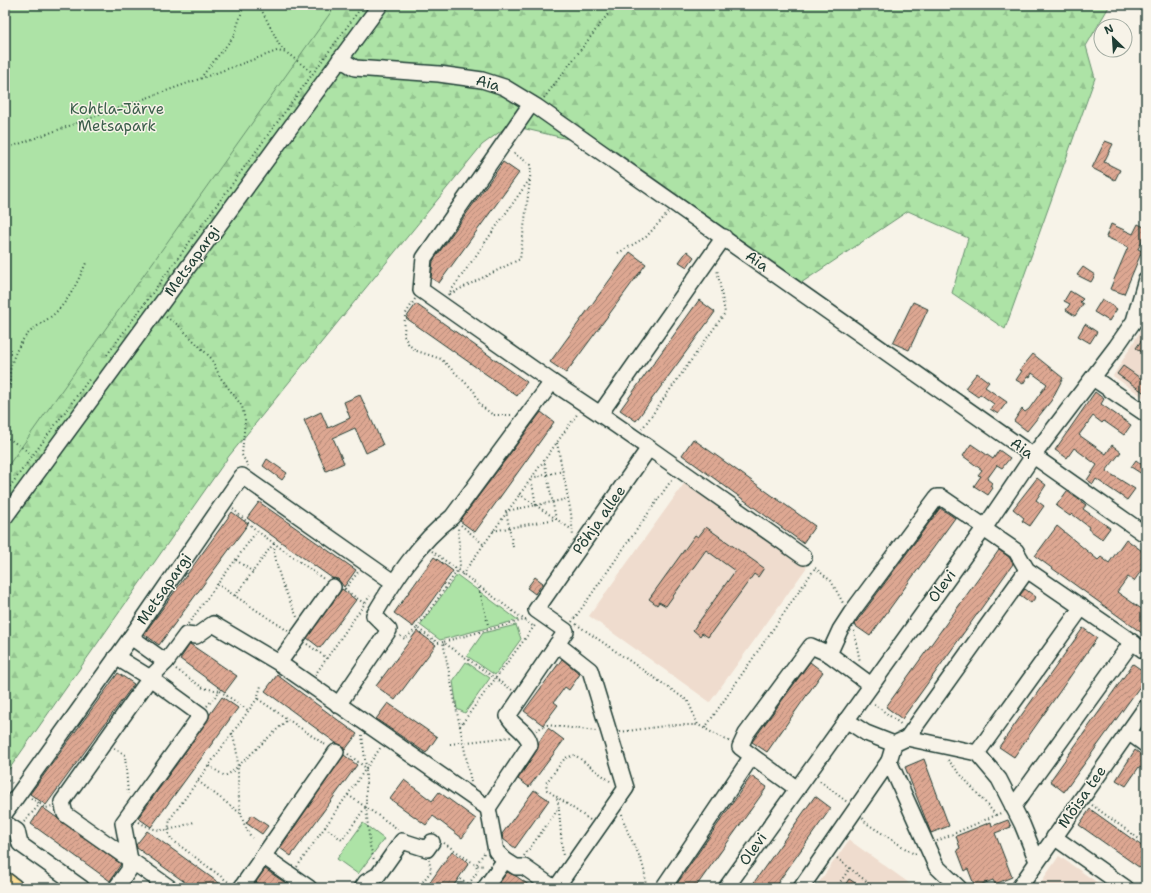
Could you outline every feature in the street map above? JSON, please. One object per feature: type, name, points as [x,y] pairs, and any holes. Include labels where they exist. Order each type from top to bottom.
[{"type":"main road","points":[[5,882],[13,888]]},
{"type":"street","name":"Metsapargi","points":[[5,517],[149,309],[319,76],[340,59],[380,5]]},
{"type":"street","name":"Aia","points":[[340,59],[355,68],[439,74],[486,81],[511,90],[675,203],[1146,535]]},
{"type":"street","points":[[534,105],[503,146],[424,258],[421,290],[445,299],[552,382],[636,438],[804,558]]},
{"type":"street","points":[[600,414],[724,238]]},
{"type":"street","name":"Olevi","points":[[726,888],[796,788],[984,528],[1033,456],[1140,318],[1146,279]]},
{"type":"street","points":[[1093,378],[1146,414]]},
{"type":"street","points":[[338,705],[389,630],[374,615],[388,579],[436,529],[452,517],[552,382]]},
{"type":"street","name":"Põhja allee","points":[[543,615],[536,610],[649,448]]},
{"type":"street","name":"Metsapargi","points":[[5,813],[131,637],[242,476],[388,579]]},
{"type":"street","points":[[829,654],[840,630],[851,613],[937,497],[941,497],[1016,551],[1027,570],[1146,652]]},
{"type":"street","points":[[801,888],[889,762],[904,738],[1027,570]]},
{"type":"street","points":[[279,664],[298,636],[339,588]]},
{"type":"street","points":[[977,753],[1082,607]]},
{"type":"street","points":[[543,615],[569,626],[508,716],[510,720],[530,739],[530,745],[488,808],[493,843],[496,851],[511,863],[524,867],[555,888],[626,788],[590,670],[557,644]]},
{"type":"street","points":[[170,888],[65,814],[62,802],[150,678],[166,662],[186,635],[196,636],[213,624],[279,664],[488,808]]},
{"type":"street","points":[[131,637],[166,662]]},
{"type":"street","points":[[1013,807],[1132,642]]},
{"type":"street","points":[[796,788],[740,747],[746,734],[811,646],[829,654],[871,685]]},
{"type":"street","points":[[116,657],[150,678],[201,715],[123,823],[130,860],[129,870],[116,888]]},
{"type":"street","name":"Mõisa tee","points":[[1019,888],[1146,707]]},
{"type":"street","points":[[846,720],[866,733],[904,738],[977,753],[999,779],[1037,861]]},
{"type":"street","points":[[1128,732],[1146,745]]},
{"type":"street","points":[[241,888],[336,752]]},
{"type":"street","points":[[663,888],[752,756]]},
{"type":"street","points":[[889,762],[936,866],[959,888]]},
{"type":"street","points":[[11,827],[20,844],[82,888]]},
{"type":"street","points":[[1054,837],[1126,888]]},
{"type":"street","points":[[362,888],[366,882],[378,875],[402,841],[430,846]]},
{"type":"street","points":[[263,856],[309,888]]},
{"type":"street","points":[[485,888],[511,863]]},
{"type":"path","points":[[202,77],[234,36],[244,5]]},
{"type":"path","points":[[259,5],[280,46],[287,53],[319,76]]},
{"type":"path","points":[[105,358],[149,309],[319,76],[363,5]]},
{"type":"path","points":[[534,105],[608,14]]},
{"type":"path","points":[[5,149],[271,52],[277,51],[287,53]]},
{"type":"path","points":[[445,299],[520,258],[531,165],[503,146]]},
{"type":"path","points":[[445,299],[530,179]]},
{"type":"path","points":[[618,253],[646,237],[662,221],[675,203]]},
{"type":"path","points":[[636,438],[725,313],[714,251]]},
{"type":"path","points":[[5,392],[10,384],[10,370],[20,344],[27,334],[52,316],[64,304],[75,287],[86,263]]},
{"type":"path","points":[[421,290],[405,315],[404,336],[410,345],[417,351],[440,359],[474,391],[480,405],[493,414],[509,416],[531,410]]},
{"type":"path","points":[[149,309],[178,325],[210,358],[220,377],[242,406],[244,420],[242,454],[249,467]]},
{"type":"path","points":[[5,493],[91,376]]},
{"type":"path","points":[[462,575],[506,511],[585,404]]},
{"type":"path","points":[[5,436],[33,456]]},
{"type":"path","points":[[557,442],[568,499],[575,554]]},
{"type":"path","points":[[544,460],[556,519]]},
{"type":"path","points":[[679,470],[569,626],[688,701],[698,725]]},
{"type":"path","points":[[531,478],[563,471]]},
{"type":"path","points":[[531,478],[536,506]]},
{"type":"path","points":[[519,494],[572,530]]},
{"type":"path","points":[[506,511],[568,499]]},
{"type":"path","points":[[224,502],[249,521],[257,531],[339,588],[365,604]]},
{"type":"path","points":[[506,511],[513,547]]},
{"type":"path","points":[[493,531],[556,519]]},
{"type":"path","points":[[389,630],[405,639],[417,628],[458,571],[460,567],[458,522],[483,544]]},
{"type":"path","points":[[186,635],[188,621],[257,531]]},
{"type":"path","points":[[235,596],[274,543]]},
{"type":"path","points":[[274,543],[275,564],[299,622],[298,636]]},
{"type":"path","points":[[422,544],[479,588],[534,627]]},
{"type":"path","points":[[236,559],[253,572]]},
{"type":"path","points":[[339,588],[365,563]]},
{"type":"path","points":[[705,728],[815,568]]},
{"type":"path","points":[[309,685],[365,604],[388,579]]},
{"type":"path","points":[[217,584],[298,636],[327,658]]},
{"type":"path","points":[[479,588],[489,629]]},
{"type":"path","points":[[417,628],[438,643],[543,615]]},
{"type":"path","points":[[460,727],[543,615]]},
{"type":"path","points":[[443,642],[522,696]]},
{"type":"path","points":[[443,642],[474,798]]},
{"type":"path","points":[[166,662],[203,688],[220,691],[249,711]]},
{"type":"path","points":[[241,888],[230,884],[171,839],[168,831],[170,820],[258,698],[261,686]]},
{"type":"path","points":[[201,715],[220,691]]},
{"type":"path","points":[[258,698],[336,752],[344,752],[366,768]]},
{"type":"path","points":[[874,704],[904,738]]},
{"type":"path","points":[[209,766],[225,776],[232,772],[288,719]]},
{"type":"path","points":[[360,720],[366,768],[366,807],[370,846],[378,875]]},
{"type":"path","points":[[450,744],[526,736],[547,725],[609,733],[672,724],[698,725],[740,747]]},
{"type":"path","points":[[232,733],[237,753],[240,813],[244,827],[252,838]]},
{"type":"path","points":[[291,876],[387,739]]},
{"type":"path","points":[[105,741],[124,755],[130,807],[128,816],[150,829],[168,831],[194,822]]},
{"type":"path","points":[[935,744],[996,814]]},
{"type":"path","points":[[600,826],[547,790],[546,783],[565,758],[575,755],[621,795],[623,820],[633,846],[642,858],[646,888]]},
{"type":"path","points":[[198,781],[240,813]]},
{"type":"path","points":[[348,794],[400,831],[402,841]]},
{"type":"path","points":[[557,797],[565,875]]},
{"type":"path","points":[[1081,798],[1146,844]]},
{"type":"path","points":[[11,827],[40,804],[46,808],[62,802]]},
{"type":"path","points":[[325,826],[342,840],[366,807]]},
{"type":"path","points":[[511,863],[559,808]]},
{"type":"path","points":[[418,888],[431,871],[430,846],[437,838],[476,865],[478,871],[466,888]]},
{"type":"path","points":[[827,849],[866,881],[871,888]]},
{"type":"path","points":[[836,888],[850,868]]},
{"type":"path","points":[[460,879],[474,888]]},
{"type":"shaded area","points":[[1146,327],[1146,399],[1113,376],[1141,330]]},
{"type":"shaded area","points":[[686,481],[807,567],[710,702],[589,616]]},
{"type":"shaded area","points":[[849,840],[916,888],[815,888]]},
{"type":"shaded area","points":[[1059,856],[1105,888],[1037,888]]},
{"type":"green space","points":[[5,5],[1110,5],[1102,18],[1093,18],[1093,34],[1086,46],[1095,78],[1005,329],[952,293],[968,238],[908,211],[801,283],[614,150],[509,125],[482,145],[229,456],[5,775]]},
{"type":"green space","name":"Kohtla-Järve Metsapark","points":[[5,5],[336,5],[5,470]]},
{"type":"green space","points":[[457,575],[518,620],[440,640],[420,625]]},
{"type":"green space","points":[[516,625],[521,639],[495,675],[467,656],[483,633]]},
{"type":"green space","points":[[466,662],[490,678],[465,713],[457,709],[453,681]]},
{"type":"green space","points":[[363,823],[384,839],[358,874],[337,859]]},
{"type":"building","points":[[1105,141],[1113,144],[1104,162],[1120,170],[1115,180],[1092,168]]},
{"type":"building","points":[[503,162],[519,173],[439,283],[431,278],[433,261]]},
{"type":"building","points":[[1111,224],[1133,234],[1138,224],[1146,228],[1146,233],[1138,249],[1142,251],[1124,294],[1110,289],[1128,247],[1106,237]]},
{"type":"building","points":[[687,251],[694,257],[687,267],[679,262]]},
{"type":"building","points":[[630,252],[646,264],[566,373],[550,362]]},
{"type":"building","points":[[1083,267],[1095,275],[1091,282],[1077,275]]},
{"type":"building","points":[[1070,291],[1083,299],[1080,302],[1083,304],[1075,316],[1066,310],[1070,304],[1064,301]]},
{"type":"building","points":[[1102,299],[1117,309],[1109,321],[1094,312]]},
{"type":"building","points":[[699,300],[715,312],[636,421],[620,410]]},
{"type":"building","points":[[913,302],[928,309],[909,350],[893,343]]},
{"type":"building","points":[[416,304],[527,382],[517,396],[406,318]]},
{"type":"building","points":[[1085,324],[1097,332],[1090,343],[1078,336]]},
{"type":"building","points":[[1146,334],[1146,355],[1136,348]]},
{"type":"building","points":[[1033,354],[1063,378],[1051,401],[1027,431],[1014,421],[1022,409],[1025,412],[1029,409],[1047,384],[1032,373],[1023,384],[1016,380],[1022,371],[1020,370]]},
{"type":"building","points":[[1123,366],[1146,382],[1146,394],[1117,374]]},
{"type":"building","points":[[977,373],[989,382],[985,387],[1007,402],[998,414],[990,409],[994,404],[980,394],[978,397],[965,388]]},
{"type":"building","points":[[1095,392],[1104,399],[1101,404],[1131,425],[1124,435],[1104,421],[1102,423],[1093,416],[1079,435],[1106,454],[1112,445],[1121,452],[1106,471],[1135,489],[1127,500],[1096,479],[1093,484],[1087,480],[1097,465],[1074,448],[1067,458],[1055,450]]},
{"type":"building","points":[[360,395],[383,445],[366,453],[355,428],[333,438],[344,463],[326,471],[304,420],[321,412],[328,428],[350,418],[344,402]]},
{"type":"building","points":[[541,412],[554,422],[475,532],[460,521]]},
{"type":"building","points":[[693,439],[815,526],[803,543],[682,455]]},
{"type":"building","points":[[971,444],[993,459],[999,450],[1010,458],[1002,468],[997,465],[987,479],[992,483],[990,486],[993,488],[988,495],[974,486],[981,476],[978,475],[982,470],[963,456]]},
{"type":"building","points":[[267,459],[287,473],[282,480],[263,466]]},
{"type":"building","points":[[1136,460],[1146,468],[1142,474],[1131,467]]},
{"type":"building","points":[[1037,478],[1046,485],[1036,500],[1044,506],[1030,526],[1022,521],[1024,518],[1013,509]]},
{"type":"building","points":[[1067,491],[1086,505],[1083,509],[1110,528],[1102,539],[1088,529],[1089,527],[1072,514],[1070,516],[1056,506]]},
{"type":"building","points":[[259,502],[356,570],[344,587],[338,579],[332,578],[247,518]]},
{"type":"building","points":[[940,508],[955,518],[870,636],[854,625]]},
{"type":"building","points":[[232,512],[248,524],[159,645],[144,634]]},
{"type":"building","points":[[1057,526],[1098,560],[1101,557],[1109,563],[1126,539],[1146,554],[1146,564],[1134,581],[1128,577],[1117,592],[1146,612],[1146,636],[1035,556]]},
{"type":"building","points":[[706,527],[764,568],[758,577],[754,574],[708,637],[702,633],[700,636],[693,630],[735,571],[706,550],[666,606],[659,602],[657,605],[649,599],[695,535],[698,537]]},
{"type":"building","points":[[999,550],[1009,557],[1013,564],[902,719],[886,707]]},
{"type":"building","points":[[434,557],[453,571],[413,627],[394,613]]},
{"type":"building","points":[[535,577],[543,583],[535,594],[527,588]]},
{"type":"building","points":[[342,589],[356,600],[320,648],[307,638]]},
{"type":"building","points":[[1025,589],[1036,597],[1031,603],[1020,595]]},
{"type":"building","points":[[1083,628],[1097,638],[1014,757],[999,747]]},
{"type":"building","points":[[417,631],[436,645],[395,700],[376,686]]},
{"type":"building","points":[[190,644],[237,676],[225,692],[180,659]]},
{"type":"building","points":[[562,659],[580,674],[569,690],[565,687],[554,702],[558,705],[543,725],[524,711]]},
{"type":"building","points":[[810,662],[823,672],[767,752],[752,742]]},
{"type":"building","points":[[1133,664],[1146,673],[1146,678],[1064,792],[1050,781]]},
{"type":"building","points":[[118,673],[134,684],[46,805],[30,794]]},
{"type":"building","points":[[277,675],[357,734],[345,750],[341,745],[336,743],[265,691]]},
{"type":"building","points":[[222,697],[238,708],[151,827],[138,818],[208,720],[210,714]]},
{"type":"building","points":[[388,703],[437,737],[426,753],[376,719]]},
{"type":"building","points":[[548,728],[564,740],[529,787],[518,779],[537,750],[539,742]]},
{"type":"building","points":[[1135,750],[1146,758],[1146,764],[1143,769],[1139,767],[1126,786],[1116,780]]},
{"type":"building","points":[[344,755],[357,765],[291,856],[280,848]]},
{"type":"building","points":[[924,759],[949,826],[931,833],[905,767]]},
{"type":"building","points":[[751,776],[767,787],[695,888],[674,888]]},
{"type":"building","points":[[404,780],[432,801],[439,792],[476,819],[462,838],[433,816],[426,825],[390,799]]},
{"type":"building","points":[[534,790],[549,800],[515,848],[503,839],[502,834]]},
{"type":"building","points":[[815,796],[831,808],[774,888],[750,888]]},
{"type":"building","points":[[42,807],[121,864],[110,881],[31,824]]},
{"type":"building","points":[[1090,809],[1146,849],[1146,872],[1079,825]]},
{"type":"building","points":[[252,815],[268,826],[262,834],[246,823]]},
{"type":"building","points":[[1008,820],[1011,827],[995,833],[1012,877],[995,884],[993,880],[975,887],[968,869],[965,871],[957,850],[960,848],[956,836],[991,822],[992,826]]},
{"type":"building","points":[[147,831],[226,888],[193,888],[137,848],[136,845]]},
{"type":"building","points":[[452,851],[469,863],[452,888],[426,888]]},
{"type":"building","points":[[265,869],[293,888],[264,888],[256,882]]},
{"type":"building","points":[[507,872],[516,876],[533,888],[496,888]]},
{"type":"building","points":[[849,879],[863,888],[843,888]]}]
